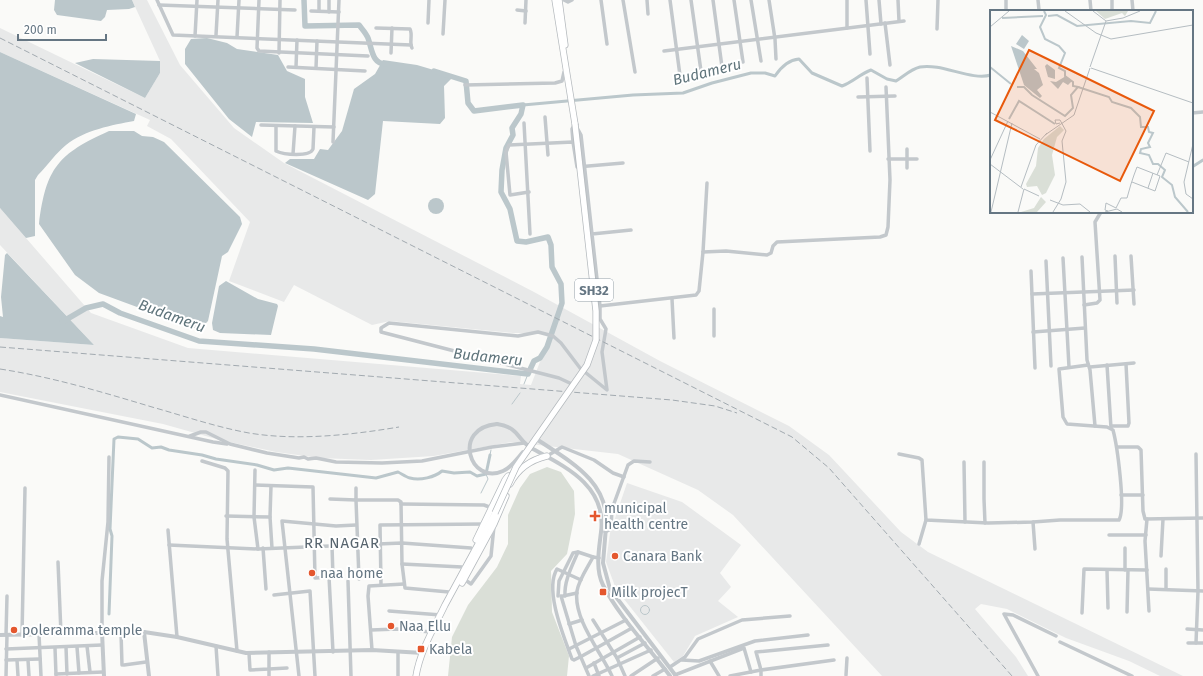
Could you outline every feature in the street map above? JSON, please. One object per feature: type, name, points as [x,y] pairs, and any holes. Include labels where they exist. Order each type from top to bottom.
[{"type":"main road","name":"SH32","points":[[555,0],[563,56],[567,70]]},
{"type":"main road","name":"SH32","points":[[535,439],[574,385],[591,357],[596,340],[597,322],[575,124],[559,0]]},
{"type":"main road","points":[[450,595],[495,513],[516,467],[535,439]]},
{"type":"main road","points":[[450,595],[452,598],[464,579],[494,524],[516,475],[529,462],[547,456]]},
{"type":"main road","points":[[420,676],[423,654],[431,632],[441,614],[462,567],[505,480],[508,476],[516,475]]},
{"type":"main road","points":[[416,676],[419,659],[423,654]]},
{"type":"street","points":[[157,0],[173,34],[365,42],[412,46],[412,32],[410,29],[376,28]]},
{"type":"street","points":[[177,0],[177,6]]},
{"type":"street","points":[[195,36],[197,0]]},
{"type":"street","points":[[216,35],[218,0]]},
{"type":"street","points":[[237,37],[239,0]]},
{"type":"street","points":[[259,0],[257,38],[257,48],[259,51],[336,56],[368,56]]},
{"type":"street","points":[[279,52],[280,0]]},
{"type":"street","points":[[319,0],[319,11]]},
{"type":"street","points":[[329,0],[329,12]]},
{"type":"street","points":[[333,142],[339,0]]},
{"type":"street","points":[[428,23],[429,0]]},
{"type":"street","points":[[443,34],[445,0]]},
{"type":"street","points":[[525,23],[526,0]]},
{"type":"street","points":[[564,0],[568,2],[572,0]]},
{"type":"street","points":[[601,0],[607,44]]},
{"type":"street","points":[[623,0],[635,72]]},
{"type":"street","points":[[647,0],[648,14]]},
{"type":"street","points":[[670,0],[681,83]]},
{"type":"street","points":[[691,0],[701,71]]},
{"type":"street","points":[[713,0],[722,67]]},
{"type":"street","points":[[734,0],[743,62]]},
{"type":"street","points":[[751,0],[761,61]]},
{"type":"street","points":[[769,0],[775,37],[776,59]]},
{"type":"street","points":[[847,0],[847,28]]},
{"type":"street","points":[[866,0],[866,25],[870,54]]},
{"type":"street","points":[[879,0],[890,65]]},
{"type":"street","points":[[898,0],[899,21]]},
{"type":"street","points":[[937,29],[938,0]]},
{"type":"street","points":[[1038,0],[1039,10]]},
{"type":"street","points":[[1090,0],[1091,10]]},
{"type":"street","points":[[1132,0],[1133,10]]},
{"type":"street","points":[[159,5],[295,10]]},
{"type":"street","points":[[517,10],[526,10]]},
{"type":"street","points":[[311,11],[339,12]]},
{"type":"street","points":[[664,51],[904,21]]},
{"type":"street","points":[[391,53],[392,28]]},
{"type":"street","points":[[296,67],[297,40]]},
{"type":"street","points":[[316,68],[317,41]]},
{"type":"street","points":[[288,67],[364,71]]},
{"type":"street","points":[[465,85],[555,83],[562,81],[564,72],[567,70]]},
{"type":"street","points":[[867,78],[870,151]]},
{"type":"street","points":[[703,252],[726,251],[767,255],[771,253],[773,246],[777,242],[883,236],[887,232],[888,227],[890,180],[886,87]]},
{"type":"street","points":[[858,97],[895,96]]},
{"type":"street","points":[[1193,113],[1203,112]]},
{"type":"street","points":[[545,117],[548,155]]},
{"type":"street","points":[[524,123],[529,192],[530,234]]},
{"type":"street","points":[[574,385],[559,378],[382,332],[381,328],[383,325],[389,323],[518,336],[538,332],[547,333],[561,343],[580,368],[607,390],[602,352],[606,329],[600,319],[600,306],[584,166],[580,136],[575,124]]},
{"type":"street","points":[[575,124],[572,129],[577,167],[622,163]]},
{"type":"street","points":[[261,125],[334,127]]},
{"type":"street","points":[[276,126],[276,152],[307,155],[312,152],[314,127]]},
{"type":"street","points":[[294,154],[295,126]]},
{"type":"street","points":[[529,192],[510,195],[506,152],[510,146],[574,142]]},
{"type":"street","points":[[907,149],[907,168]]},
{"type":"street","points":[[888,159],[917,159]]},
{"type":"street","points":[[600,306],[672,299],[698,294],[703,252],[707,183]]},
{"type":"street","points":[[1084,305],[1099,302],[1095,222],[1100,213]]},
{"type":"street","points":[[592,234],[631,230]]},
{"type":"street","points":[[1115,256],[1118,303]]},
{"type":"street","points":[[1131,256],[1134,304]]},
{"type":"street","points":[[1082,257],[1085,328],[1095,426]]},
{"type":"street","points":[[1063,258],[1069,367]]},
{"type":"street","points":[[1046,262],[1051,366]]},
{"type":"street","points":[[1031,271],[1035,368]]},
{"type":"street","points":[[1032,294],[1134,290]]},
{"type":"street","points":[[672,299],[674,338]]},
{"type":"street","points":[[714,309],[714,336]]},
{"type":"street","points":[[1033,332],[1085,328]]},
{"type":"street","points":[[1126,364],[1128,426],[1112,427],[1066,424],[1064,421],[1058,370],[1069,367],[1134,363]]},
{"type":"street","points":[[926,520],[985,523],[1060,520],[1119,520],[1122,512],[1121,495],[1117,447],[1112,427],[1107,365]]},
{"type":"street","points":[[0,395],[267,453],[299,458],[304,457],[308,459],[316,458],[330,462],[382,463],[422,461],[524,443]]},
{"type":"street","points":[[670,676],[658,658],[626,620],[604,586],[599,572],[598,558],[601,515],[594,495],[581,478],[572,470],[547,456],[524,443],[513,429],[497,424],[481,428],[474,434],[470,442],[471,457],[475,465],[485,471],[494,473],[504,471],[515,462],[535,439],[572,463],[595,484],[605,505],[607,516],[604,567],[610,589],[676,675],[744,648],[751,672]]},
{"type":"street","points":[[190,436],[201,432],[206,432],[230,444]]},
{"type":"street","points":[[547,456],[562,447],[594,460],[613,473],[624,477]]},
{"type":"street","points":[[1117,447],[1140,448],[1143,515],[1147,519],[1146,535],[1149,610]]},
{"type":"street","points":[[899,454],[922,460],[926,520],[918,544]]},
{"type":"street","points":[[1196,454],[1198,591],[1196,643]]},
{"type":"street","points":[[55,648],[56,675],[90,672],[103,674],[102,581],[108,522],[109,456]]},
{"type":"street","points":[[202,461],[225,468],[228,471],[226,516],[237,651]]},
{"type":"street","points":[[606,530],[611,529],[612,509],[628,465],[634,461],[650,462]]},
{"type":"street","points":[[964,462],[965,522]]},
{"type":"street","points":[[984,462],[985,523]]},
{"type":"street","points":[[255,470],[254,516],[258,549]]},
{"type":"street","points":[[255,485],[312,486],[314,490],[316,578],[333,577],[332,546]]},
{"type":"street","points":[[271,486],[270,517],[272,548]]},
{"type":"street","points":[[22,635],[25,488]]},
{"type":"street","points":[[356,488],[356,525],[359,578]]},
{"type":"street","points":[[1121,495],[1143,494]]},
{"type":"street","points":[[330,499],[398,500],[400,504],[402,564],[405,588],[450,595]]},
{"type":"street","points":[[400,504],[484,505],[492,508]]},
{"type":"street","points":[[226,516],[270,517]]},
{"type":"street","points":[[1147,519],[1203,518]]},
{"type":"street","points":[[1161,556],[1163,519]]},
{"type":"street","points":[[299,676],[282,522],[336,526],[356,525]]},
{"type":"street","points":[[1033,522],[1035,549]]},
{"type":"street","points":[[381,585],[380,525],[484,524]]},
{"type":"street","points":[[464,579],[471,584],[491,556],[494,524]]},
{"type":"street","points":[[168,530],[177,637]]},
{"type":"street","points":[[1109,535],[1146,535]]},
{"type":"street","points":[[169,545],[228,549],[258,549],[402,543],[472,548]]},
{"type":"street","points":[[263,548],[266,589]]},
{"type":"street","points":[[1125,548],[1128,612]]},
{"type":"street","points":[[598,558],[578,552],[573,553],[563,570],[559,581],[559,596],[569,650],[573,660],[632,628]]},
{"type":"street","points":[[559,596],[564,590],[578,552]]},
{"type":"street","points":[[1197,555],[1203,555]]},
{"type":"street","points":[[593,557],[581,580],[577,593],[582,620],[612,676]]},
{"type":"street","points":[[58,562],[61,634]]},
{"type":"street","points":[[402,564],[462,567]]},
{"type":"street","points":[[581,580],[569,575],[559,568],[556,570],[552,588],[559,596],[576,646],[582,656],[589,676]]},
{"type":"street","points":[[1082,614],[1084,569],[1147,570]]},
{"type":"street","points":[[1166,569],[1166,589]]},
{"type":"street","points":[[1107,570],[1108,608]]},
{"type":"street","points":[[329,577],[333,652]]},
{"type":"street","points":[[348,581],[351,676]]},
{"type":"street","points":[[372,650],[369,586],[404,584]]},
{"type":"street","points":[[1148,589],[1203,591]]},
{"type":"street","points":[[274,595],[310,591],[315,676]]},
{"type":"street","points":[[559,596],[577,593]]},
{"type":"street","points":[[6,676],[7,596]]},
{"type":"street","points":[[389,611],[441,614]]},
{"type":"street","points":[[1038,676],[1004,614],[1013,615],[1056,636]]},
{"type":"street","points":[[670,667],[682,660],[698,638],[740,621],[790,616]]},
{"type":"street","points":[[569,624],[582,620]]},
{"type":"street","points":[[592,620],[617,658],[625,676]]},
{"type":"street","points":[[569,650],[626,620]]},
{"type":"street","points":[[371,630],[397,629],[431,632]]},
{"type":"street","points":[[1187,629],[1203,630]]},
{"type":"street","points":[[120,632],[123,665],[146,662]]},
{"type":"street","points":[[144,632],[146,662],[149,676]]},
{"type":"street","points":[[0,635],[144,632],[177,637],[249,653],[372,650],[423,654]]},
{"type":"street","points":[[39,634],[41,676]]},
{"type":"street","points":[[682,660],[699,662],[755,641],[808,635]]},
{"type":"street","points":[[586,668],[640,637]]},
{"type":"street","points":[[1060,642],[1132,676]]},
{"type":"street","points":[[617,658],[645,643]]},
{"type":"street","points":[[1188,643],[1203,643]]},
{"type":"street","points":[[6,649],[102,645]]},
{"type":"street","points":[[761,676],[761,670],[756,652],[828,645]]},
{"type":"street","points":[[77,646],[79,673]]},
{"type":"street","points":[[87,646],[90,672]]},
{"type":"street","points":[[216,646],[218,676]]},
{"type":"street","points":[[66,647],[67,674]]},
{"type":"street","points":[[593,676],[651,650]]},
{"type":"street","points":[[268,652],[269,676]]},
{"type":"street","points":[[398,652],[398,676]]},
{"type":"street","points":[[249,653],[249,676]]},
{"type":"street","points":[[631,676],[658,658]]},
{"type":"street","points":[[840,676],[846,676],[847,658]]},
{"type":"street","points":[[6,660],[40,659]]},
{"type":"street","points":[[17,660],[18,676]]},
{"type":"street","points":[[28,660],[29,676]]},
{"type":"street","points":[[730,676],[761,670],[834,660]]},
{"type":"street","points":[[710,661],[719,676]]},
{"type":"street","points":[[594,663],[598,675]]},
{"type":"street","points":[[250,670],[287,668]]},
{"type":"street","points":[[653,676],[665,669]]},
{"type":"shaded area","points":[[132,0],[147,0],[180,65],[234,128],[284,163],[534,292],[660,361],[789,426],[829,455],[901,532],[928,552],[1183,676],[1160,676],[1129,661],[1066,638],[1007,609],[981,604],[975,609],[1016,657],[1028,676],[882,676],[733,515],[698,490],[618,454],[512,442],[434,456],[371,460],[319,458],[276,452],[220,440],[163,424],[0,392],[0,338],[94,345],[0,245],[0,208],[91,313],[188,348],[521,376],[520,384],[531,385],[550,336],[536,333],[513,333],[390,321],[372,325],[294,285],[284,302],[229,281],[250,222],[171,139],[147,126],[150,120],[0,52],[0,28],[145,98],[160,73],[160,61]]},
{"type":"shaded area","points":[[547,467],[561,472],[574,491],[575,514],[567,554],[551,571],[552,612],[569,656],[567,676],[448,676],[452,637],[468,605],[497,567],[508,544],[508,515],[520,488],[530,474]]},
{"type":"shaded area","points":[[627,483],[682,502],[741,545],[720,573],[731,587],[718,601],[738,617],[695,636],[683,656],[674,662],[616,589],[606,562],[610,533]]},
{"type":"water","points":[[55,0],[132,0],[135,7],[129,9],[107,10],[105,17],[101,21],[57,15],[54,10]]},
{"type":"water","points":[[207,38],[227,43],[237,49],[278,55],[287,71],[305,79],[305,97],[313,123],[256,122],[252,137],[229,119],[185,64],[185,49],[191,39]]},
{"type":"water","points":[[0,52],[136,114],[134,121],[108,126],[82,135],[66,145],[55,155],[35,180],[35,236],[26,238],[0,208]]},
{"type":"water","points":[[93,59],[160,61],[160,73],[145,98],[75,63]]},
{"type":"water","points":[[383,60],[417,65],[454,76],[444,86],[445,118],[440,124],[383,121],[375,194],[368,200],[285,163],[290,159],[314,159],[320,149],[328,150],[342,131],[354,89],[375,74]]},
{"type":"water","points":[[109,131],[134,131],[142,136],[153,137],[164,142],[240,217],[242,224],[228,252],[222,256],[208,321],[202,327],[194,328],[99,293],[75,275],[39,224],[46,189],[51,176],[58,165],[66,156],[78,147]]},
{"type":"water","points":[[436,198],[443,203],[444,206],[439,213],[436,214],[429,209],[428,206],[433,199]]},
{"type":"water","points":[[7,253],[94,345],[0,338],[0,316],[3,317],[1,297],[5,255]]},
{"type":"water","points":[[226,281],[258,299],[277,304],[278,306],[271,335],[220,333],[213,330],[212,323],[219,286]]},
{"type":"waterway","points":[[304,0],[305,26],[359,25],[367,36],[375,59],[382,64],[387,64]]},
{"type":"waterway","name":"Budameru","points":[[523,105],[633,95],[683,93],[712,83],[751,73],[765,73],[775,76],[785,64],[799,59],[812,73],[842,86],[871,70],[887,79],[896,81],[914,69],[929,66],[975,76],[990,75]]},
{"type":"waterway","name":"Budameru","points":[[62,322],[86,308],[103,304],[120,313],[199,341],[314,349],[528,374],[534,361],[540,358],[547,347],[562,303],[561,284],[552,267],[551,245],[548,237],[526,242],[517,241],[510,209],[501,192],[502,170],[506,148],[513,135],[512,128],[521,114],[523,105],[474,111],[468,103],[466,81],[434,71]]},
{"type":"waterway","name":"Budameru","points":[[1193,166],[1203,160]]},
{"type":"waterway","points":[[524,384],[528,374]]},
{"type":"waterway","points":[[512,404],[520,393]]},
{"type":"waterway","points":[[109,614],[112,536],[110,529],[114,439],[118,437],[138,439],[152,448],[161,447],[169,450],[202,455],[216,459],[257,465],[274,470],[288,468],[376,478],[398,472],[410,478],[423,479],[442,471],[454,473],[470,472],[477,476],[486,474],[490,455]]},
{"type":"waterway","points":[[490,455],[491,450]]},
{"type":"waterway","points":[[481,493],[488,479],[486,474]]},
{"type":"waterway","points":[[643,606],[647,606],[649,610],[647,614],[643,614],[641,612],[641,608],[643,606]]},
{"type":"railway","points":[[0,38],[792,437],[829,468],[1012,676]]},
{"type":"railway","points":[[0,347],[672,400],[715,406],[737,413]]},
{"type":"railway","points":[[0,369],[77,385],[212,425],[249,433],[286,437],[305,437],[343,435],[399,427]]},
{"type":"place","name":"municipal health centre","points":[[595,516]]},
{"type":"place","name":"Canara Bank","points":[[615,556]]},
{"type":"place","name":"naa home","points":[[312,573]]},
{"type":"place","name":"Milk projecT","points":[[603,592]]},
{"type":"place","name":"Naa Ellu","points":[[391,626]]},
{"type":"place","name":"poleramma temple","points":[[14,630]]},
{"type":"place","name":"Kabela","points":[[421,649]]},
{"type":"district","name":"RR NAGAR","points":[[342,543]]}]
